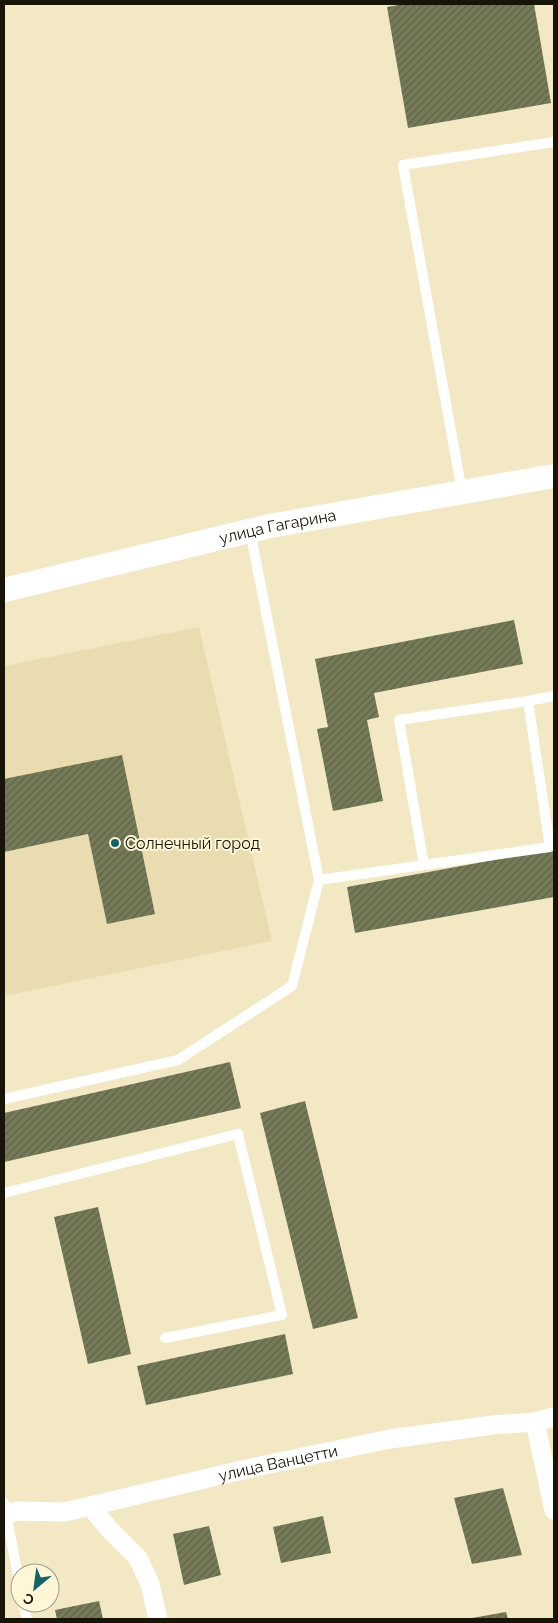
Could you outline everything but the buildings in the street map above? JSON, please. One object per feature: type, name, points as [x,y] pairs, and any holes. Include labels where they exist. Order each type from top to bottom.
[{"type":"street","name":"улица Гагарина","points":[[4,590],[250,531],[554,476]]},
{"type":"street","name":"улица Ванцетти","points":[[4,1510],[19,1512],[65,1512],[255,1467],[390,1439],[493,1425],[535,1422],[554,1417]]},
{"type":"street","points":[[535,1422],[554,1510]]},
{"type":"street","points":[[90,1506],[110,1530],[138,1558],[150,1584],[158,1619]]},
{"type":"lane","points":[[462,492],[403,164],[554,142]]},
{"type":"lane","points":[[4,1099],[178,1060],[292,986],[319,880],[250,531]]},
{"type":"lane","points":[[424,865],[399,720],[554,696]]},
{"type":"lane","points":[[319,880],[550,847],[528,701]]},
{"type":"lane","points":[[4,1193],[238,1134],[282,1315],[165,1338]]},
{"type":"lane","points":[[4,1510],[15,1563]]},
{"type":"shaded area","points":[[199,627],[272,941],[4,996],[4,666]]},
{"type":"place","name":"Солнечный город","points":[[115,843]]}]
